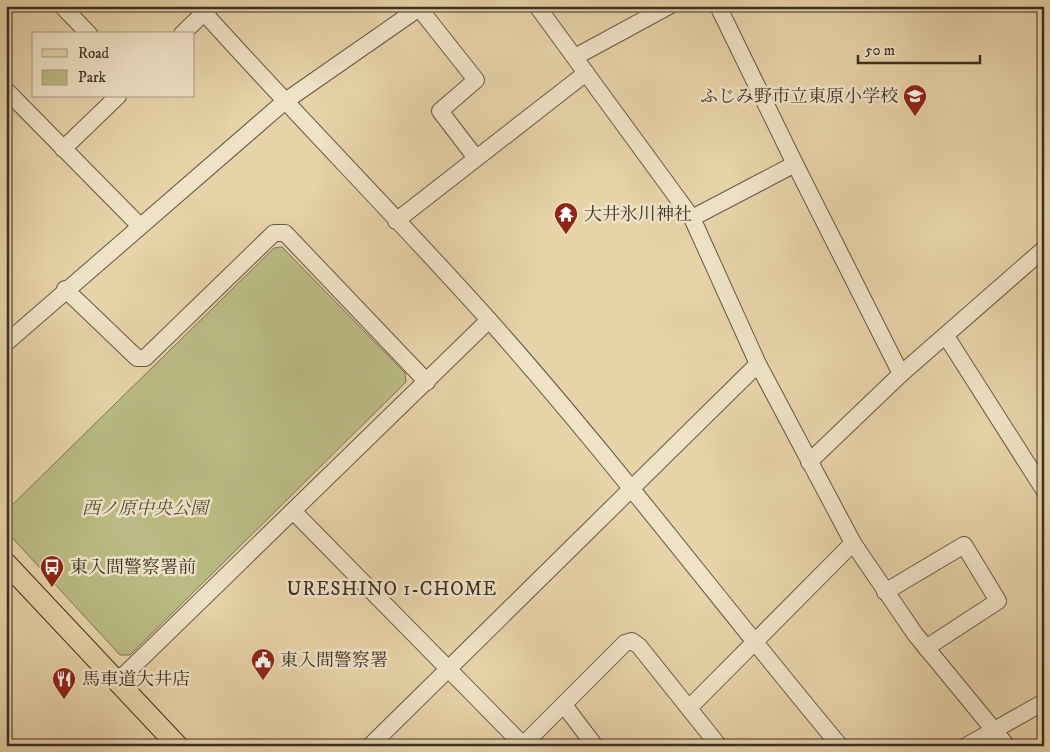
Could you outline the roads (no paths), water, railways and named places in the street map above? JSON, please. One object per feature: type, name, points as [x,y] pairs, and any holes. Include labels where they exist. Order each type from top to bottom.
[{"type":"main road","points":[[6,563],[178,746]]},
{"type":"street","points":[[62,6],[87,32]]},
{"type":"street","points":[[537,6],[692,218],[758,364],[853,543],[885,592],[926,648],[1007,746]]},
{"type":"street","points":[[575,57],[669,6]]},
{"type":"street","points":[[718,6],[901,374]]},
{"type":"street","points":[[6,343],[139,225],[284,102],[420,7],[476,80],[440,111],[476,158]]},
{"type":"street","points":[[184,32],[204,8],[284,102],[489,320],[631,488],[840,746]]},
{"type":"street","points":[[396,220],[586,73]]},
{"type":"street","points":[[6,90],[139,225]]},
{"type":"street","points":[[64,148],[116,98]]},
{"type":"street","points":[[692,218],[795,164]]},
{"type":"street","points":[[65,290],[137,358],[145,358],[274,233],[280,231],[285,233],[427,382]]},
{"type":"street","points":[[809,462],[901,374],[1044,249]]},
{"type":"street","points":[[118,681],[489,320]]},
{"type":"street","points":[[946,336],[1044,490]]},
{"type":"street","points":[[370,746],[758,364]]},
{"type":"street","points":[[292,512],[523,745],[625,643],[632,642],[639,646],[719,746]]},
{"type":"street","points":[[690,708],[853,543]]},
{"type":"street","points":[[885,592],[964,545],[998,601],[926,648]]},
{"type":"street","points":[[966,746],[996,731],[1044,702]]},
{"type":"street","points":[[564,706],[595,746]]},
{"type":"place","name":"ふじみ野市立東原小学校","points":[[915,117]]},
{"type":"place","name":"大井氷川神社","points":[[566,235]]},
{"type":"place","name":"東入間警察署前","points":[[52,588]]},
{"type":"place","name":"東入間警察署","points":[[263,681]]},
{"type":"place","name":"馬車道大井店","points":[[64,700]]},
{"type":"district","name":"URESHINO 1-CHOME","points":[[392,588]]},
{"type":"park label","name":"西ノ原中央公園","points":[[145,508]]}]
